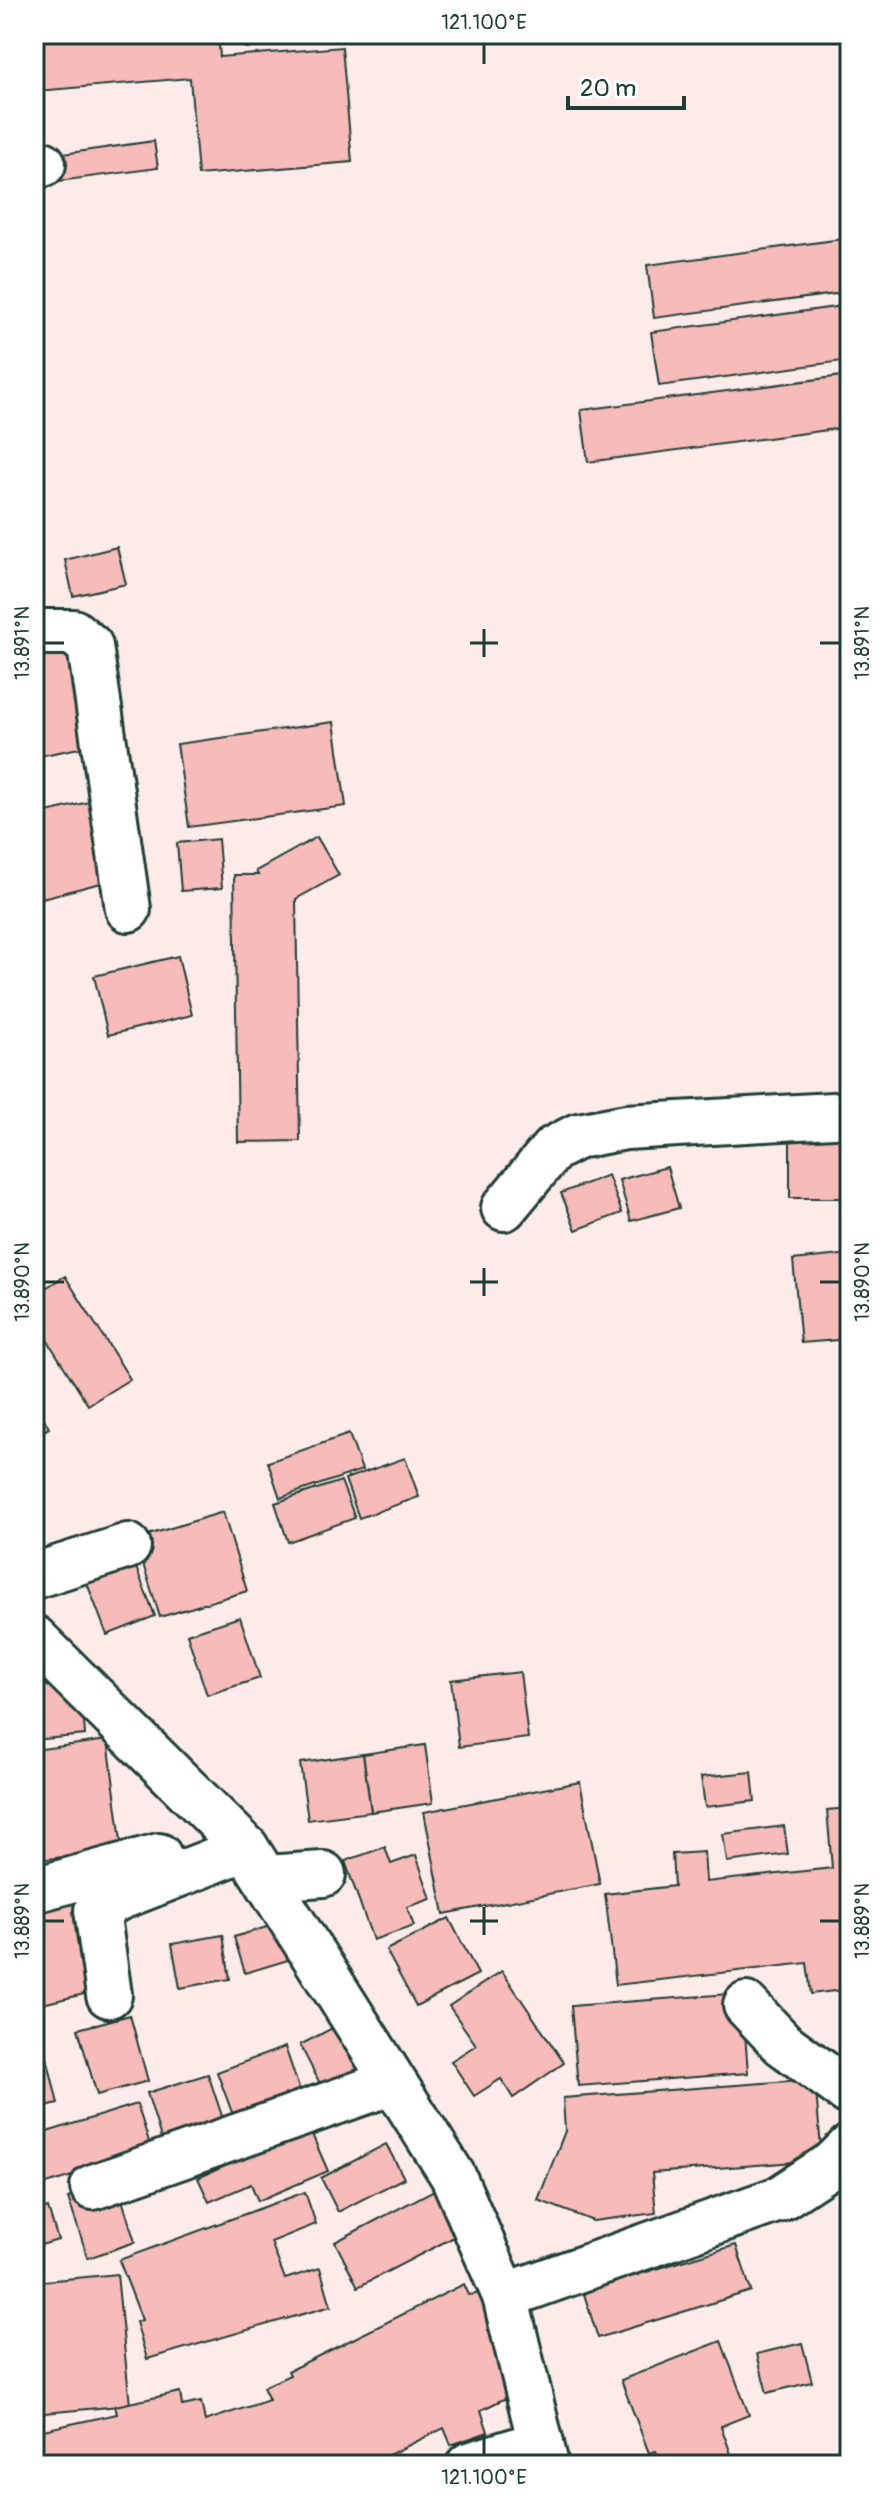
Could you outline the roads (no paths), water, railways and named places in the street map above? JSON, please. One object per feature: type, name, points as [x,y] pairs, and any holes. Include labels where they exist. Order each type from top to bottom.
[{"type":"street","points":[[34,632],[73,632],[90,646],[128,909]]},
{"type":"street","points":[[504,1208],[553,1149],[578,1136],[626,1127],[850,1114]]},
{"type":"street","points":[[34,1576],[128,1546]]},
{"type":"street","points":[[34,1638],[249,1854],[453,2176],[505,2296],[544,2454],[469,2465]]},
{"type":"street","points":[[109,1995],[97,1910],[118,1898],[249,1854]]},
{"type":"street","points":[[34,1890],[249,1854],[323,1874]]},
{"type":"street","points":[[746,2005],[783,2044],[850,2093]]},
{"type":"street","points":[[93,2187],[393,2082]]},
{"type":"street","points":[[505,2296],[779,2199],[834,2163],[850,2147]]}]
